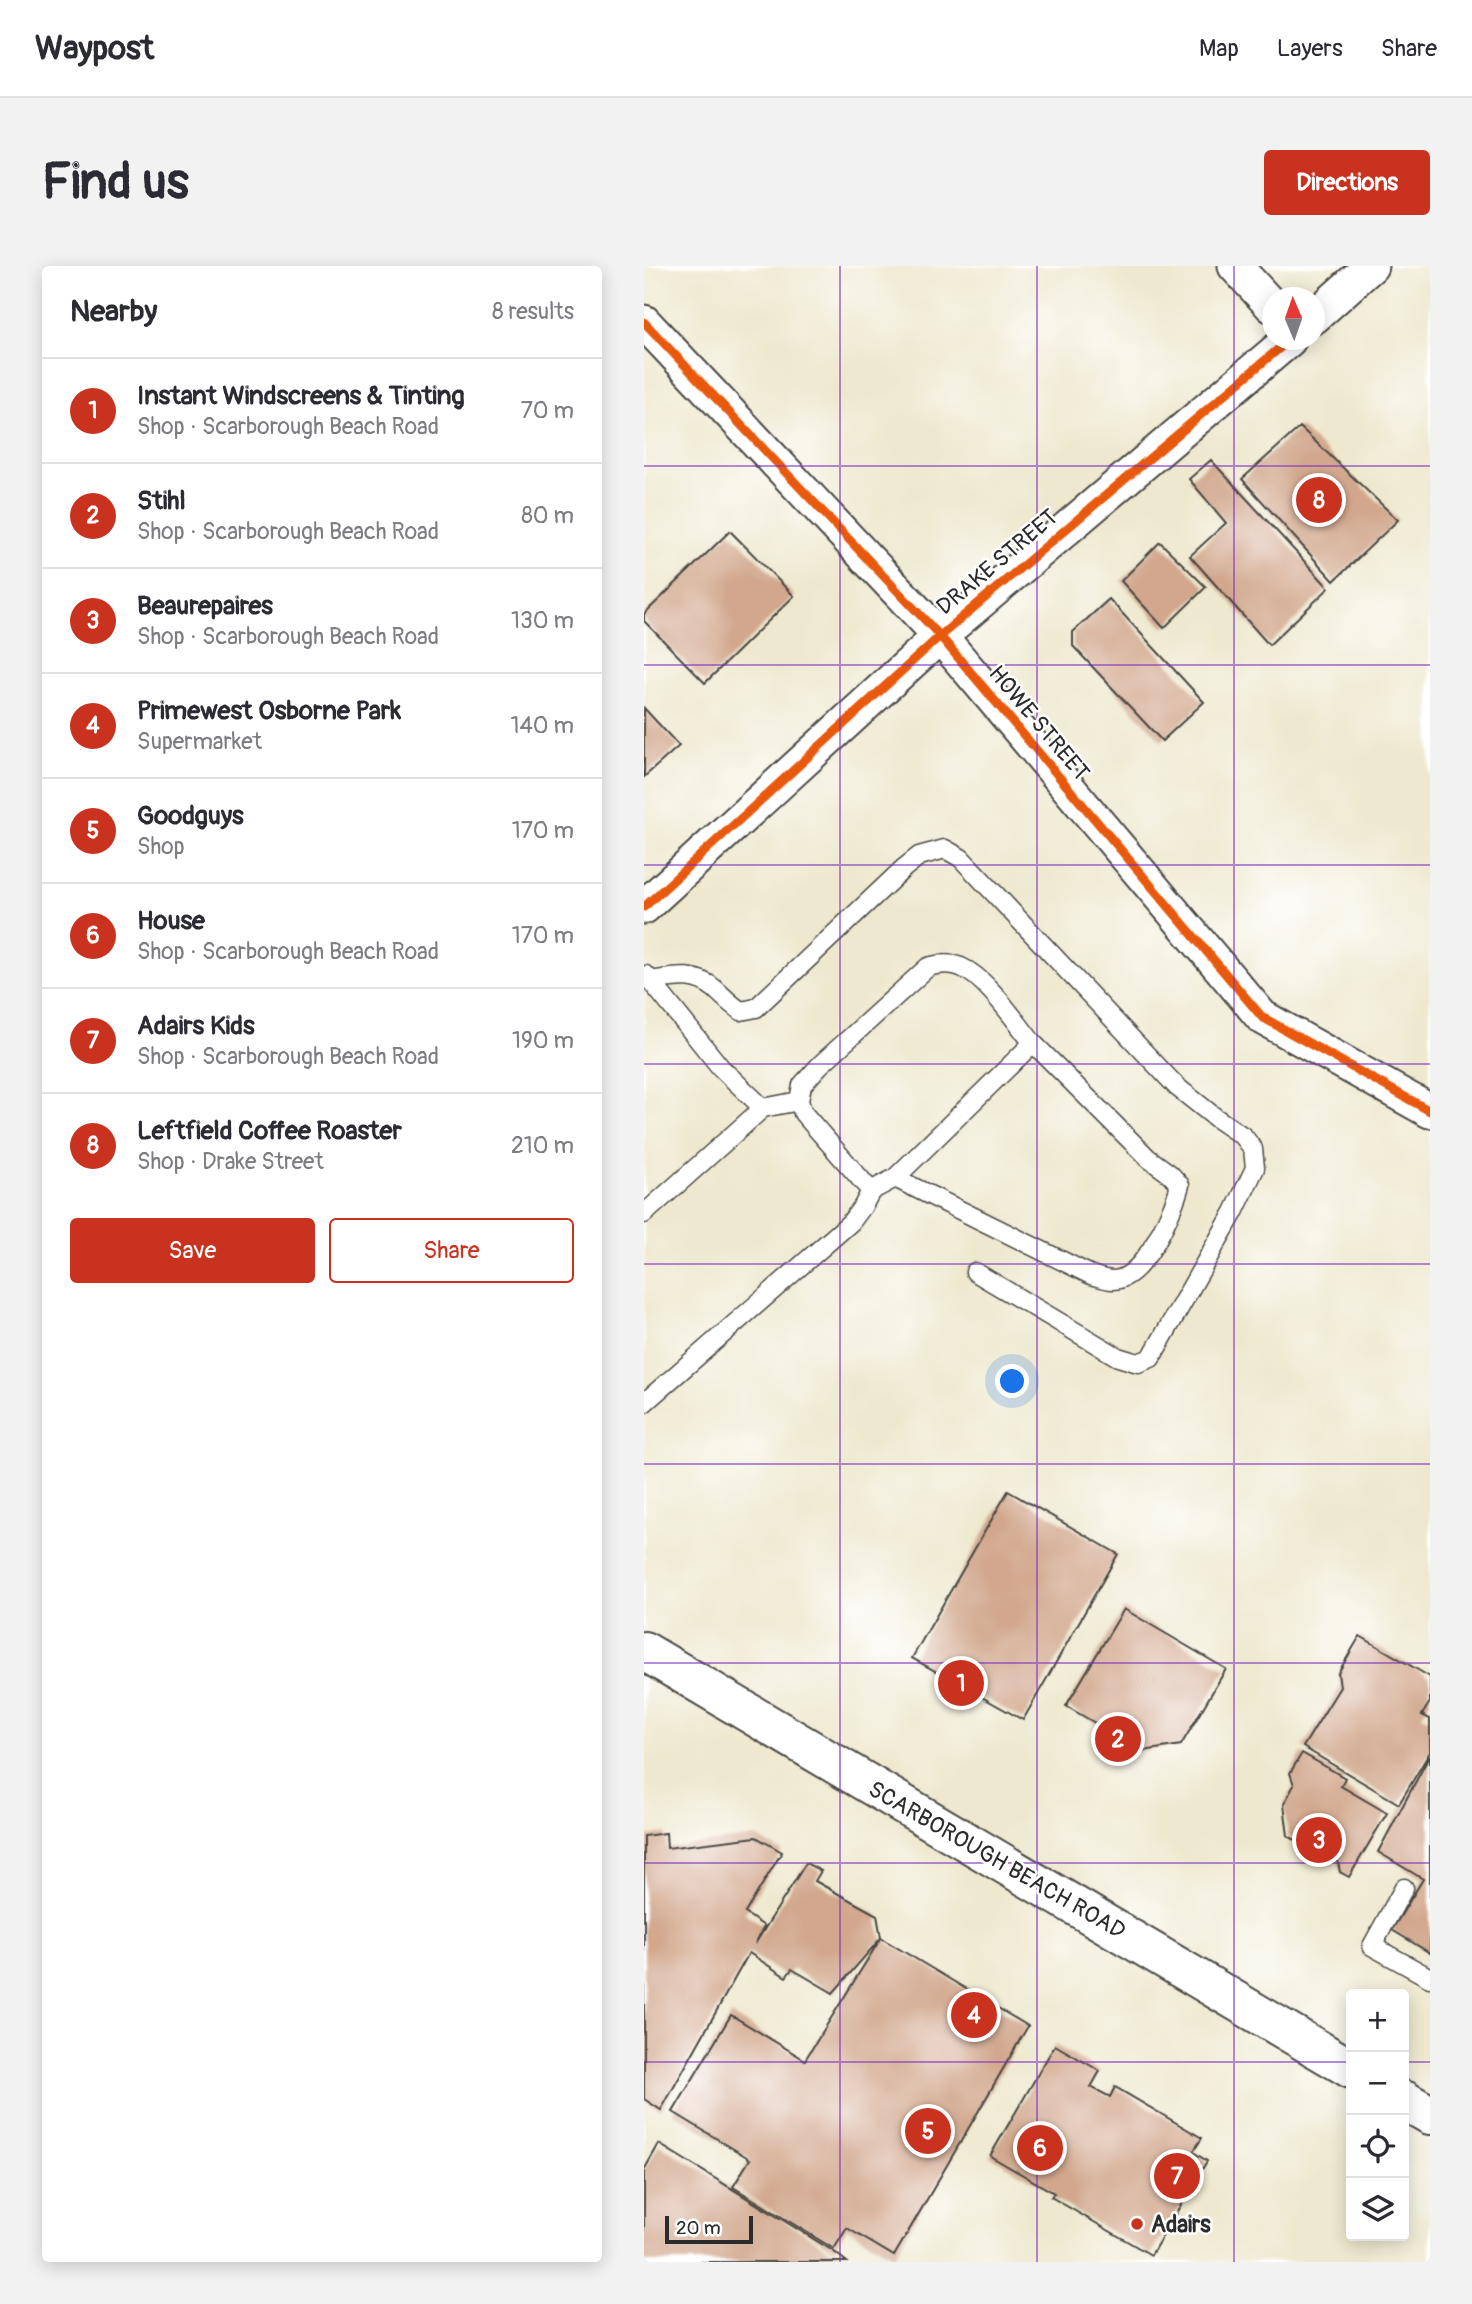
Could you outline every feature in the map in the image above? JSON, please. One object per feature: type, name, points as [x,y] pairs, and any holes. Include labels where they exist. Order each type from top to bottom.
[{"type":"main road","name":"SCARBOROUGH BEACH ROAD","points":[[644,1651],[1346,2066]]},
{"type":"street","points":[[1235,266],[1262,295]]},
{"type":"street","points":[[1325,307],[1371,266]]},
{"type":"street","name":"HOWE STREET","points":[[644,322],[940,636],[1262,1017],[1430,1111]]},
{"type":"street","name":"DRAKE STREET","points":[[644,906],[940,636],[1277,350]]},
{"type":"lane","points":[[647,977],[684,976],[701,979],[730,1005],[741,1011],[756,1008],[904,867],[919,856],[945,849],[961,858],[1177,1087],[1244,1137],[1253,1149],[1255,1168],[1234,1212],[1151,1358],[1138,1363],[1118,1357],[975,1272]]},
{"type":"lane","points":[[871,1191],[803,1112],[799,1101],[802,1085],[820,1065],[928,967],[941,964],[960,966],[980,980],[1033,1043],[1148,1158],[1180,1185],[1174,1208],[1144,1260],[1126,1276],[1114,1280],[1091,1275],[895,1178]]},
{"type":"lane","points":[[647,977],[722,1068],[763,1108]]},
{"type":"lane","points":[[644,1403],[851,1222],[871,1191],[895,1178],[1033,1043]]},
{"type":"lane","points":[[644,1214],[763,1108],[799,1101]]},
{"type":"lane","points":[[1404,1888],[1371,1946],[1430,1978]]},
{"type":"building","points":[[1300,427],[1398,520],[1334,581],[1242,479]]},
{"type":"building","points":[[1211,460],[1329,588],[1269,645],[1190,556],[1226,523],[1189,479]]},
{"type":"building","points":[[730,531],[794,596],[705,683],[644,621],[644,614]]},
{"type":"building","points":[[1160,542],[1206,587],[1164,628],[1121,581]]},
{"type":"building","points":[[1109,599],[1204,702],[1162,741],[1073,646],[1073,632]]},
{"type":"building","points":[[644,708],[679,746],[644,777]]},
{"type":"building","points":[[1008,1491],[1118,1554],[1023,1720],[912,1658]]},
{"type":"building","points":[[1124,1609],[1226,1669],[1181,1745],[1143,1751],[1066,1706]]},
{"type":"building","points":[[1360,1636],[1430,1677],[1430,1702],[1422,1715],[1430,1719],[1430,1752],[1399,1804],[1303,1747],[1340,1687],[1338,1673]]},
{"type":"building","points":[[1302,1753],[1345,1778],[1341,1786],[1387,1813],[1349,1877],[1340,1872],[1338,1862],[1288,1836],[1284,1804],[1294,1785],[1290,1773]]},
{"type":"building","points":[[1430,1755],[1430,1953],[1392,1930],[1423,1879],[1378,1852]]},
{"type":"building","points":[[666,1833],[667,1848],[756,1837],[782,1852],[745,1913],[764,1926],[755,1944],[806,1863],[821,1871],[815,1881],[877,1915],[881,1938],[833,1993],[792,1969],[786,1977],[749,1953],[661,2110],[644,2099],[644,1836]]},
{"type":"building","points":[[881,1938],[1028,2026],[894,2256],[847,2228],[834,2249],[733,2187],[750,2159],[673,2112],[731,2015],[805,2060]]},
{"type":"building","points":[[1055,2045],[1100,2071],[1091,2087],[1110,2097],[1115,2087],[1202,2138],[1193,2152],[1207,2161],[1151,2255],[1051,2197],[1054,2193],[990,2156]]},
{"type":"building","points":[[659,2144],[847,2262],[644,2262],[644,2170]]},
{"type":"cycle path","points":[[644,322],[940,636],[1262,1017],[1430,1111]]},
{"type":"cycle path","points":[[644,907],[940,636],[1277,350]]},
{"type":"place","name":"Leftfield Coffee Roaster","points":[[1319,500]]},
{"type":"place","name":"Instant Windscreens & Tinting","points":[[961,1683]]},
{"type":"place","name":"Stihl","points":[[1118,1739]]},
{"type":"place","name":"Beaurepaires","points":[[1319,1840]]},
{"type":"place","name":"Primewest Osborne Park","points":[[974,2015]]},
{"type":"place","name":"Goodguys","points":[[928,2131]]},
{"type":"place","name":"House","points":[[1040,2148]]},
{"type":"place","name":"Adairs Kids","points":[[1177,2176]]},
{"type":"place","name":"Adairs","points":[[1137,2224]]}]
